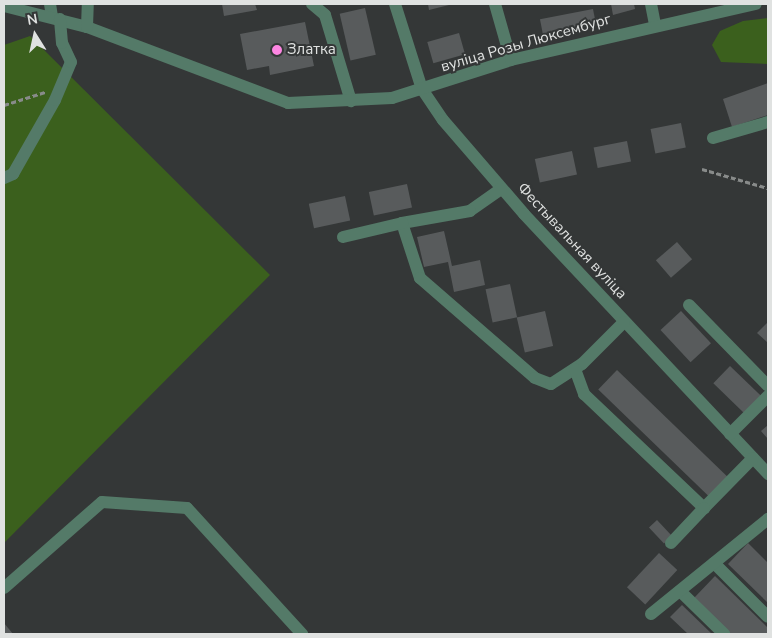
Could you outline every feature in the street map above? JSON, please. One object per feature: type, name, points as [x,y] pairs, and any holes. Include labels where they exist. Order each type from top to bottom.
[{"type":"street","points":[[87,27],[88,4]]},
{"type":"street","points":[[312,4],[324,10],[350,101]]},
{"type":"street","name":"Фестывальная вуліца","points":[[395,4],[422,90],[501,189],[768,474]]},
{"type":"street","points":[[495,4],[511,60]]},
{"type":"street","points":[[652,4],[655,24]]},
{"type":"street","name":"вуліца Розы Люксембург","points":[[4,6],[54,13],[288,103],[392,98],[422,90],[511,60],[655,24],[756,4]]},
{"type":"street","points":[[4,178],[13,174],[60,87],[71,62],[62,43],[54,13]]},
{"type":"street","points":[[713,138],[768,122]]},
{"type":"street","points":[[344,237],[402,223],[470,211],[501,189]]},
{"type":"street","points":[[402,223],[420,278],[535,378],[551,384],[575,369],[624,322]]},
{"type":"street","points":[[689,305],[768,386]]},
{"type":"street","points":[[575,369],[584,394],[704,508]]},
{"type":"street","points":[[730,434],[768,396]]},
{"type":"street","points":[[671,543],[753,458]]},
{"type":"street","points":[[4,588],[102,502],[187,508],[302,634]]},
{"type":"street","points":[[651,614],[768,519]]},
{"type":"street","points":[[714,563],[768,617]]},
{"type":"street","points":[[680,591],[724,634]]},
{"type":"path","points":[[4,105],[60,87]]},
{"type":"path","points":[[702,169],[768,188]]},
{"type":"green space","points":[[768,18],[768,64],[721,62],[712,45],[720,31],[743,21]]},
{"type":"green space","points":[[30,36],[270,275],[4,543],[4,45]]},
{"type":"building","points":[[222,4],[255,4],[257,10],[224,16]]},
{"type":"building","points":[[428,4],[453,4],[429,10]]},
{"type":"building","points":[[611,4],[634,4],[635,9],[613,15]]},
{"type":"building","points":[[365,8],[376,55],[350,61],[340,14]]},
{"type":"building","points":[[593,9],[596,25],[543,35],[540,19]]},
{"type":"building","name":"Златка","points":[[305,22],[314,66],[270,75],[269,66],[247,70],[240,34]]},
{"type":"building","points":[[459,33],[465,54],[433,63],[427,42]]},
{"type":"building","points":[[768,83],[768,115],[732,127],[723,99]]},
{"type":"building","points":[[681,123],[686,148],[655,153],[651,129]]},
{"type":"building","points":[[627,141],[631,162],[598,168],[594,147]]},
{"type":"building","points":[[572,151],[577,174],[540,182],[535,159]]},
{"type":"building","points":[[407,184],[412,207],[374,216],[369,192]]},
{"type":"building","points":[[345,196],[350,220],[314,228],[309,204]]},
{"type":"building","points":[[444,231],[452,266],[480,260],[485,285],[454,292],[448,262],[424,267],[417,237]]},
{"type":"building","points":[[677,242],[692,259],[671,278],[656,260]]},
{"type":"building","points":[[510,284],[517,317],[493,322],[486,289]]},
{"type":"building","points":[[545,311],[553,346],[525,353],[517,318]]},
{"type":"building","points":[[681,311],[711,343],[691,362],[661,330]]},
{"type":"building","points":[[768,322],[768,343],[757,333]]},
{"type":"building","points":[[730,366],[761,396],[744,413],[713,383]]},
{"type":"building","points":[[617,370],[728,477],[709,496],[598,389]]},
{"type":"building","points":[[768,425],[768,439],[761,431]]},
{"type":"building","points":[[657,520],[672,536],[664,544],[649,528]]},
{"type":"building","points":[[748,543],[768,563],[768,603],[728,564]]},
{"type":"building","points":[[659,553],[677,570],[645,604],[627,587]]},
{"type":"building","points":[[715,576],[768,628],[768,634],[731,634],[694,598]]},
{"type":"building","points":[[682,605],[712,634],[688,634],[670,617]]},
{"type":"building","points":[[4,623],[13,634],[4,634]]},
{"type":"place","name":"Златка","points":[[277,50]]}]
